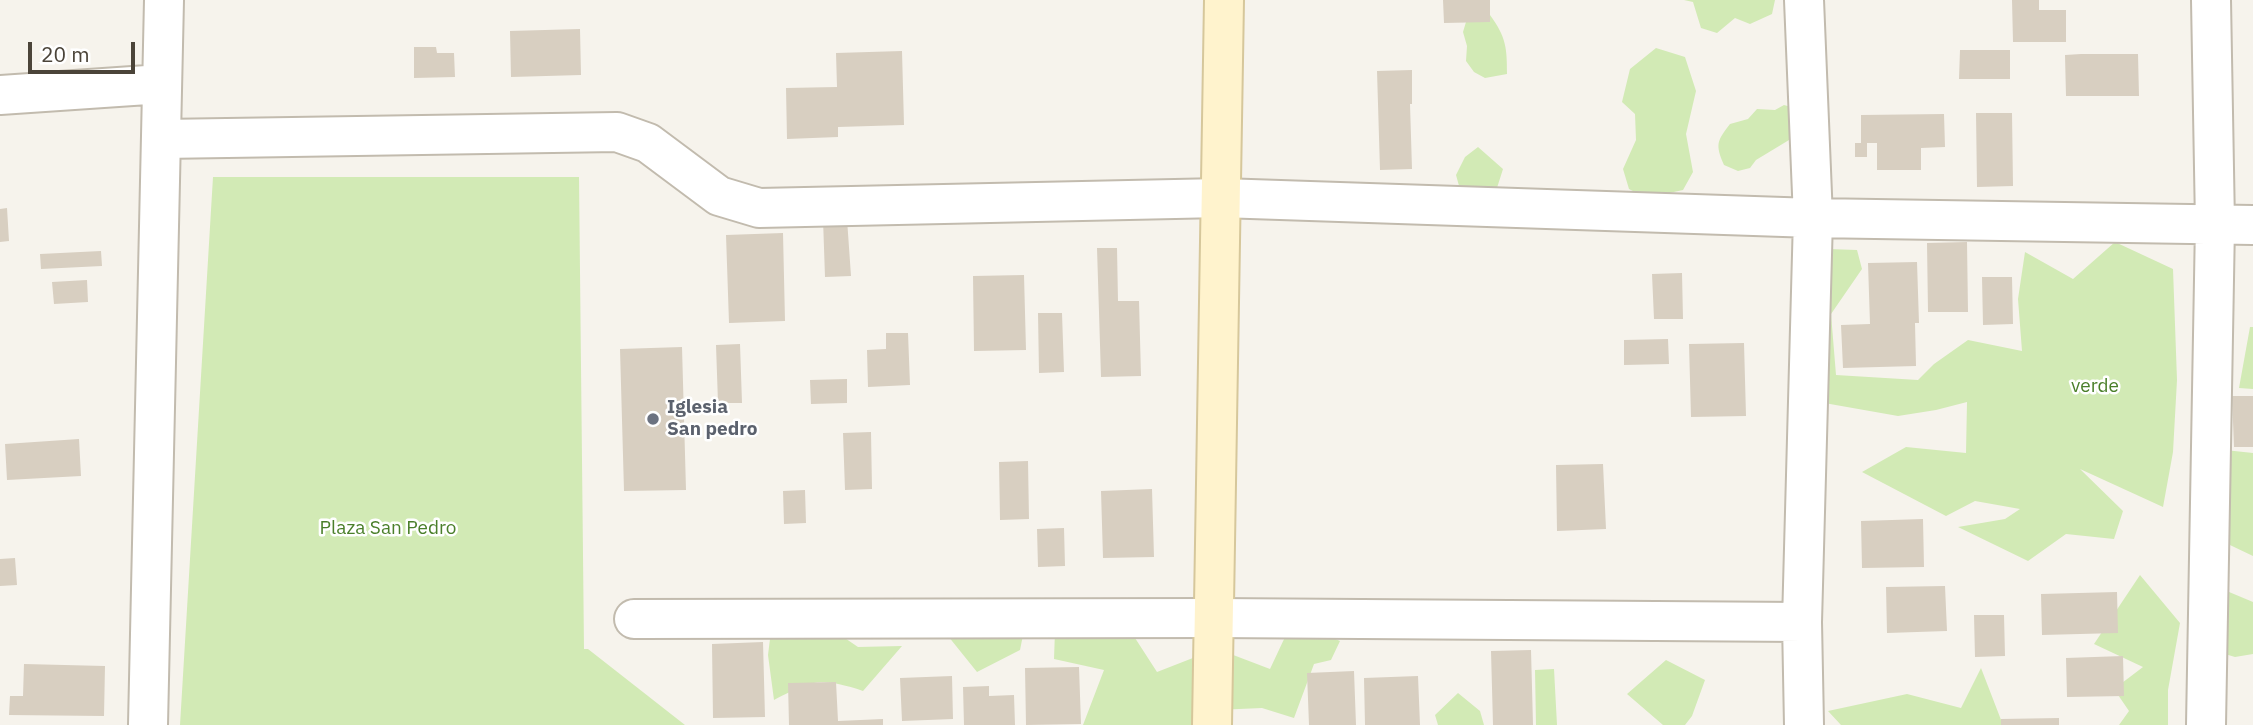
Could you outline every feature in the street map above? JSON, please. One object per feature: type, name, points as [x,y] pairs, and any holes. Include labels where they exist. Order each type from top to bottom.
[{"type":"street","points":[[148,725],[164,0]]},
{"type":"street","points":[[1212,725],[1224,0]]},
{"type":"street","points":[[1804,0],[1813,218],[1802,622],[1804,725]]},
{"type":"street","points":[[2206,725],[2215,225],[2211,0]]},
{"type":"street","points":[[0,95],[162,84]]},
{"type":"street","points":[[162,139],[617,132],[648,143],[719,196],[759,208],[1221,198],[1813,218],[2253,225]]},
{"type":"street","points":[[634,619],[1215,618],[1802,622]]},
{"type":"green space","points":[[1684,0],[1775,0],[1772,14],[1750,24],[1735,18],[1717,33],[1701,28],[1693,2]]},
{"type":"green space","points":[[1469,12],[1490,15],[1495,23],[1504,43],[1507,74],[1485,78],[1474,72],[1466,61],[1467,46],[1463,32]]},
{"type":"green space","points":[[1656,48],[1685,57],[1696,91],[1686,134],[1693,172],[1683,190],[1646,198],[1629,189],[1623,169],[1636,140],[1635,114],[1622,102],[1630,69]]},
{"type":"green space","points":[[1784,105],[1798,109],[1794,137],[1756,160],[1750,168],[1738,171],[1724,165],[1719,143],[1730,124],[1748,119],[1757,109],[1775,110]]},
{"type":"green space","points":[[1478,147],[1503,169],[1496,191],[1461,193],[1456,175],[1465,157]]},
{"type":"green space","name":"Plaza San Pedro","points":[[213,177],[579,177],[584,649],[588,649],[685,725],[180,725]]},
{"type":"green space","name":"verde","points":[[2115,242],[2173,269],[2177,380],[2173,452],[2163,507],[2080,469],[2123,511],[2114,539],[2066,534],[2028,561],[1958,527],[2005,519],[2020,509],[1975,501],[1946,516],[1862,472],[1906,447],[1966,453],[1967,402],[1898,416],[1813,401],[1828,249],[1857,250],[1862,269],[1831,314],[1836,375],[1918,380],[1934,364],[1968,340],[2022,351],[2018,299],[2025,252],[2073,279]]},
{"type":"green space","points":[[2250,327],[2253,327],[2253,389],[2239,388]]},
{"type":"green space","points":[[2197,447],[2253,453],[2253,556],[2190,526]]},
{"type":"green space","points":[[2140,575],[2180,623],[2168,690],[2168,725],[2119,725],[2129,711],[2114,689],[2143,667],[2094,644]]},
{"type":"green space","points":[[2198,579],[2253,602],[2253,654],[2235,657],[2195,645]]},
{"type":"green space","points":[[1056,603],[1115,607],[1157,672],[1198,656],[1202,725],[1083,725],[1104,670],[1054,659]]},
{"type":"green space","points":[[811,615],[858,647],[902,646],[863,691],[826,682],[798,688],[774,700],[768,655],[772,623]]},
{"type":"green space","points":[[1027,615],[1020,650],[977,672],[948,636]]},
{"type":"green space","points":[[1293,620],[1340,641],[1331,660],[1314,664],[1294,718],[1262,708],[1216,710],[1228,653],[1270,669]]},
{"type":"green space","points":[[1666,660],[1705,680],[1692,716],[1685,725],[1663,725],[1627,694]]},
{"type":"green space","points":[[1981,668],[2003,725],[1841,725],[1828,711],[1907,694],[1961,708]]},
{"type":"green space","points":[[1554,669],[1557,725],[1536,725],[1535,670]]},
{"type":"green space","points":[[1458,693],[1480,711],[1484,725],[1438,725],[1435,715]]},
{"type":"building","points":[[1443,0],[1490,0],[1490,22],[1444,23]]},
{"type":"building","points":[[2012,0],[2039,0],[2039,10],[2066,10],[2066,42],[2013,42]]},
{"type":"building","points":[[580,29],[581,75],[511,77],[510,31]]},
{"type":"building","points":[[414,47],[436,47],[437,53],[454,53],[455,77],[414,78]]},
{"type":"building","points":[[1960,50],[2010,50],[2010,79],[1959,79]]},
{"type":"building","points":[[902,51],[904,125],[838,127],[838,137],[787,139],[786,88],[837,87],[836,53]]},
{"type":"building","points":[[2138,54],[2139,96],[2066,96],[2065,55]]},
{"type":"building","points":[[1412,70],[1412,169],[1380,170],[1377,71]]},
{"type":"building","points":[[1976,113],[2012,113],[2013,186],[1977,187]]},
{"type":"building","points":[[1944,114],[1945,147],[1921,148],[1921,170],[1877,170],[1877,143],[1867,143],[1867,157],[1855,157],[1855,143],[1861,143],[1861,115]]},
{"type":"building","points":[[7,208],[9,241],[0,242],[0,209]]},
{"type":"building","points":[[823,219],[847,219],[851,276],[825,277]]},
{"type":"building","points":[[783,233],[785,321],[729,323],[726,235]]},
{"type":"building","points":[[1967,242],[1968,312],[1928,312],[1927,243]]},
{"type":"building","points":[[1097,248],[1117,248],[1118,301],[1139,301],[1141,376],[1101,377]]},
{"type":"building","points":[[101,251],[102,266],[41,269],[40,254]]},
{"type":"building","points":[[1917,262],[1919,323],[1915,323],[1916,366],[1843,368],[1841,325],[1870,324],[1868,263]]},
{"type":"building","points":[[1682,273],[1683,319],[1654,319],[1652,274]]},
{"type":"building","points":[[1024,275],[1026,350],[974,351],[973,276]]},
{"type":"building","points":[[1982,277],[2012,277],[2013,324],[1983,325]]},
{"type":"building","points":[[87,280],[88,302],[54,304],[52,282]]},
{"type":"building","points":[[1038,313],[1062,313],[1064,372],[1039,373]]},
{"type":"building","points":[[886,333],[908,333],[910,385],[868,387],[867,350],[886,349]]},
{"type":"building","points":[[1668,339],[1669,364],[1624,365],[1624,340]]},
{"type":"building","points":[[1744,343],[1746,416],[1691,417],[1689,344]]},
{"type":"building","points":[[740,344],[742,403],[718,403],[716,345]]},
{"type":"building","name":"Iglesia San pedro","points":[[682,347],[686,490],[624,491],[620,349]]},
{"type":"building","points":[[847,379],[847,403],[811,404],[810,380]]},
{"type":"building","points":[[2232,396],[2253,396],[2253,447],[2234,447]]},
{"type":"building","points":[[871,432],[872,489],[845,490],[843,433]]},
{"type":"building","points":[[79,439],[81,476],[7,480],[5,444]]},
{"type":"building","points":[[1028,461],[1029,519],[1000,520],[999,462]]},
{"type":"building","points":[[1603,464],[1606,529],[1557,531],[1556,465]]},
{"type":"building","points":[[1152,489],[1154,557],[1103,558],[1101,491]]},
{"type":"building","points":[[805,490],[806,523],[784,524],[783,491]]},
{"type":"building","points":[[1923,519],[1924,567],[1862,568],[1861,521]]},
{"type":"building","points":[[1064,528],[1065,566],[1038,567],[1037,529]]},
{"type":"building","points":[[15,558],[17,585],[0,586],[0,559]]},
{"type":"building","points":[[1945,586],[1947,631],[1887,633],[1886,587]]},
{"type":"building","points":[[2117,592],[2118,633],[2042,635],[2041,594]]},
{"type":"building","points":[[1974,615],[2004,615],[2005,656],[1975,657]]},
{"type":"building","points":[[763,642],[765,717],[713,718],[712,644]]},
{"type":"building","points":[[1531,650],[1533,725],[1493,725],[1491,651]]},
{"type":"building","points":[[2123,656],[2124,696],[2067,697],[2066,658]]},
{"type":"building","points":[[24,664],[105,666],[104,716],[9,715],[10,696],[23,696]]},
{"type":"building","points":[[1079,667],[1081,724],[1026,725],[1025,668]]},
{"type":"building","points":[[1354,671],[1356,725],[1309,725],[1307,673]]},
{"type":"building","points":[[952,676],[953,719],[902,721],[900,678]]},
{"type":"building","points":[[1418,676],[1420,725],[1365,725],[1364,678]]},
{"type":"building","points":[[836,682],[838,721],[883,719],[883,725],[789,725],[788,683]]},
{"type":"building","points":[[989,686],[989,696],[1014,695],[1015,725],[964,725],[963,687]]},
{"type":"building","points":[[2059,718],[2059,725],[2001,725],[2001,719]]},
{"type":"place","name":"Iglesia San pedro","points":[[653,419]]}]
